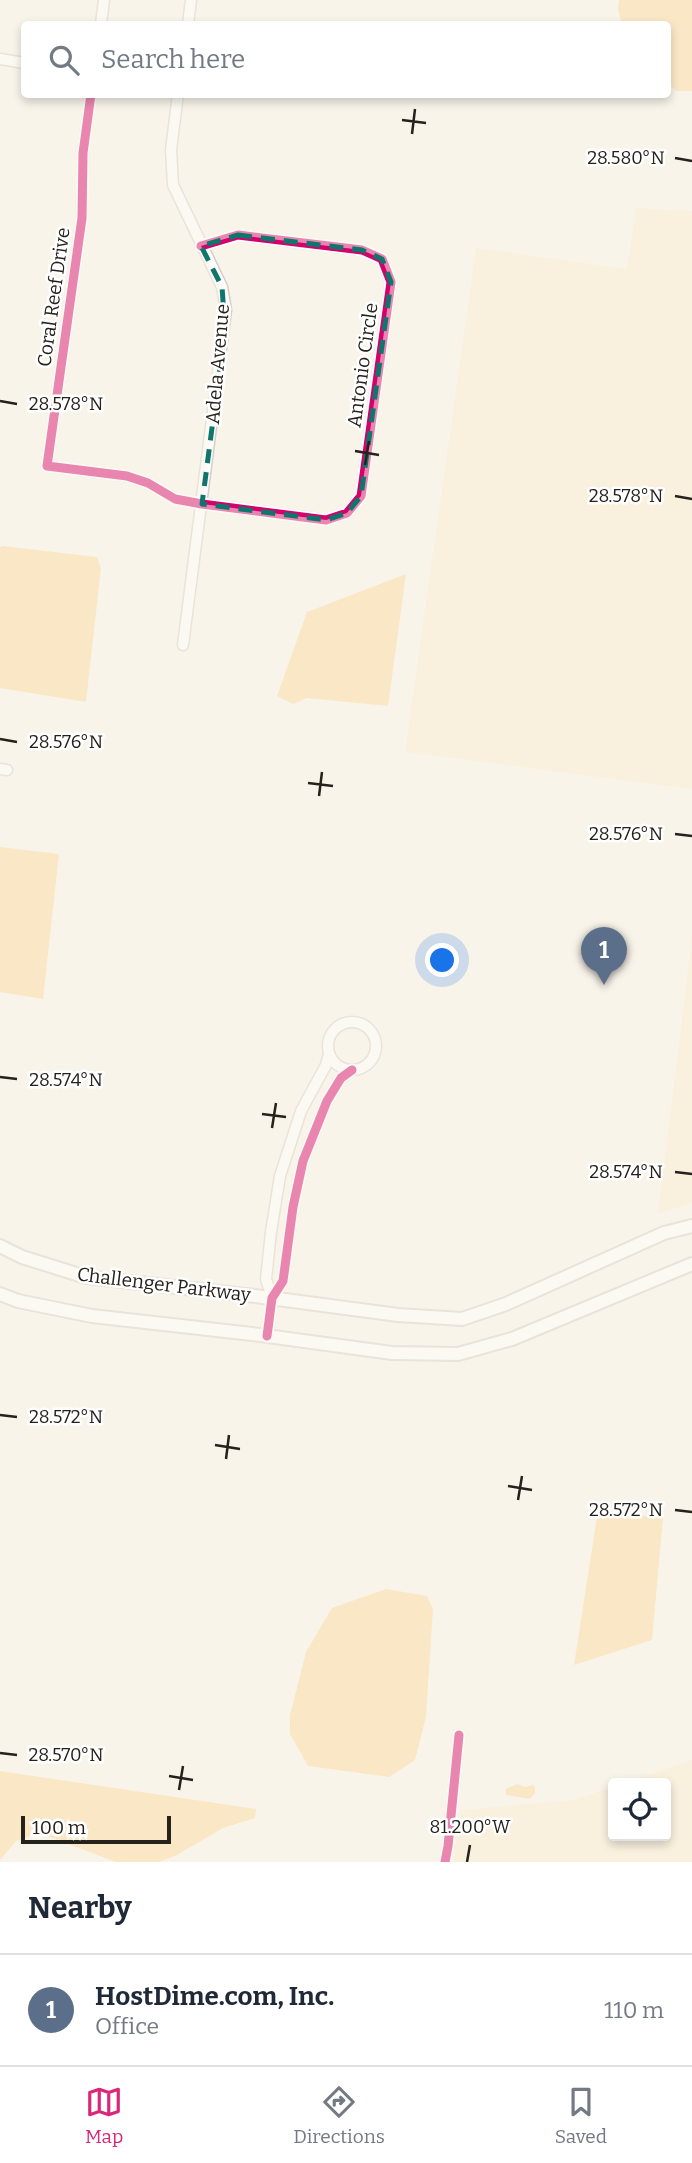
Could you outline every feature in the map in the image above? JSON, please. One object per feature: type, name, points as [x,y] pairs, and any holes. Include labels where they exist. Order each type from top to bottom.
[{"type":"main road","name":"Challenger Parkway","points":[[0,1245],[22,1257],[86,1277],[398,1315],[462,1318],[506,1304],[664,1233],[692,1226]]},
{"type":"main road","name":"Challenger Parkway","points":[[0,1294],[18,1301],[92,1317],[392,1353],[458,1354],[512,1339],[692,1264]]},
{"type":"street","points":[[101,21],[104,0]]},
{"type":"street","points":[[188,21],[191,0]]},
{"type":"street","points":[[0,59],[21,62]]},
{"type":"street","name":"Coral Reef Drive","points":[[90,98],[83,153],[82,218],[47,466],[127,476]]},
{"type":"street","name":"Adela Avenue","points":[[178,98],[171,150],[173,185],[222,287],[226,310],[183,645]]},
{"type":"street","name":"Antonio Circle","points":[[127,476],[148,483],[175,499],[326,520],[347,513],[361,496],[391,282],[382,259],[362,250],[238,235],[201,246]]},
{"type":"street","points":[[267,1336],[272,1298],[283,1280],[297,1184],[312,1135],[341,1078],[352,1070],[362,1068],[375,1053],[375,1040],[369,1029],[355,1022],[339,1026],[330,1037],[326,1065],[301,1111],[280,1176],[266,1279],[272,1298]]},
{"type":"street","points":[[329,1054],[337,1065],[352,1070]]},
{"type":"street","points":[[445,1862],[449,1846],[459,1735]]},
{"type":"highlighted area","points":[[238,235],[362,250],[382,259],[391,282],[361,496],[347,513],[326,520],[202,504],[225,329],[222,287],[201,246]]},
{"type":"shaded area","points":[[619,0],[692,0],[692,91],[677,91],[671,86],[671,21],[621,21]]},
{"type":"shaded area","points":[[636,208],[692,211],[692,789],[405,752],[476,248],[627,269]]},
{"type":"shaded area","points":[[0,547],[97,557],[101,568],[86,702],[0,688]]},
{"type":"shaded area","points":[[406,574],[388,706],[307,698],[293,704],[277,696],[307,612]]},
{"type":"shaded area","points":[[0,847],[59,854],[43,999],[0,992]]},
{"type":"shaded area","points":[[692,936],[692,1203],[658,1214]]},
{"type":"shaded area","points":[[598,1510],[663,1518],[652,1640],[574,1665]]},
{"type":"shaded area","points":[[386,1589],[427,1596],[433,1609],[426,1717],[415,1760],[389,1777],[308,1766],[290,1734],[290,1715],[306,1652],[332,1608]]},
{"type":"shaded area","points":[[692,1760],[692,1862],[453,1862],[461,1810],[574,1800],[608,1789],[608,1841],[671,1841],[671,1778],[638,1778]]},
{"type":"shaded area","points":[[0,1771],[256,1809],[255,1818],[223,1828],[175,1856],[159,1862],[116,1862],[39,1833],[16,1841],[0,1860]]},
{"type":"shaded area","points":[[517,1784],[525,1787],[532,1785],[535,1787],[535,1793],[530,1799],[506,1795],[506,1789]]},
{"type":"cycle path","points":[[90,98],[83,153],[82,218],[47,466],[127,476],[148,483],[175,499],[202,504],[326,520],[347,513],[361,496],[391,282],[382,259],[362,250],[238,235],[201,246]]},
{"type":"cycle path","points":[[267,1336],[272,1298],[283,1281],[293,1207],[303,1161],[327,1101],[341,1078],[352,1070]]},
{"type":"cycle path","points":[[445,1862],[459,1735]]},
{"type":"place","name":"HostDime.com, Inc.","points":[[604,985]]}]
